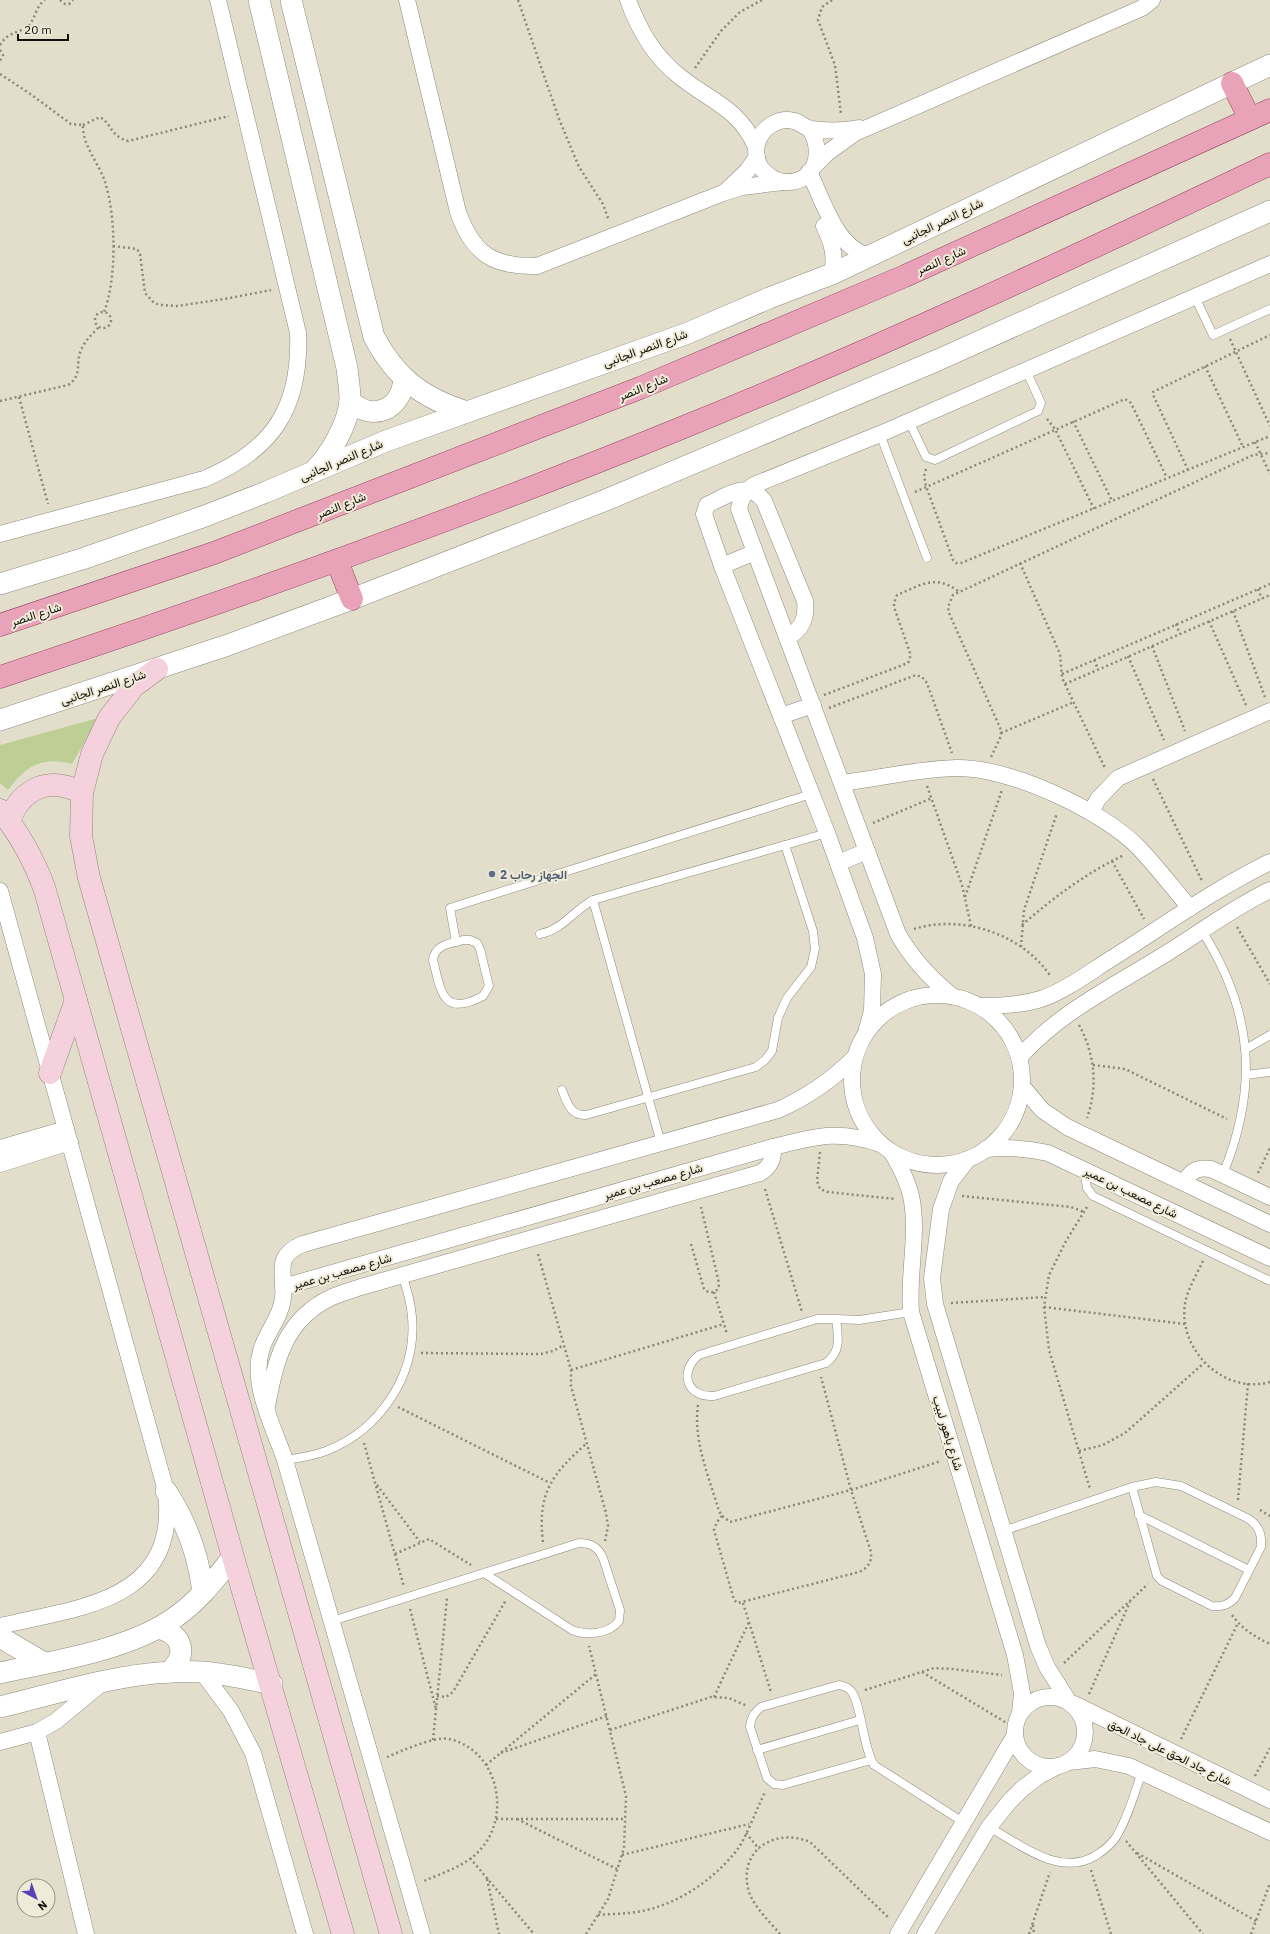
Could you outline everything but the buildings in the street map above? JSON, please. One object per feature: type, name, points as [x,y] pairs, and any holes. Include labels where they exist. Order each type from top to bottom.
[{"type":"main road","points":[[1232,83],[1250,119]]},
{"type":"main road","name":"شارع النصر","points":[[0,625],[214,553],[640,388],[905,276],[1270,110]]},
{"type":"main road","points":[[0,677],[129,634],[337,561],[568,473],[802,378],[1040,272],[1270,164]]},
{"type":"main road","points":[[337,561],[352,599]]},
{"type":"main road","points":[[157,669],[134,686],[109,718],[92,754],[82,793],[80,836],[89,878],[391,1934]]},
{"type":"main road","points":[[82,793],[70,787],[58,785],[45,786],[32,790],[22,798],[14,808],[4,815],[30,852],[37,869],[76,1000],[233,1557],[272,1684],[343,1934]]},
{"type":"main road","points":[[50,1073],[76,1000]]},
{"type":"street","points":[[0,534],[204,479],[229,468],[256,449],[270,434],[285,412],[295,386],[299,360],[298,333],[218,0]]},
{"type":"street","points":[[259,0],[347,368],[350,400],[341,432],[324,461],[310,474]]},
{"type":"street","points":[[291,0],[374,337],[389,362],[404,379],[423,394],[467,412]]},
{"type":"street","points":[[407,0],[458,212],[465,232],[478,248],[496,261],[516,267],[537,266],[723,193],[742,187],[793,181],[808,172],[840,142],[871,126],[1142,8],[1152,0]]},
{"type":"street","points":[[628,0],[632,13],[646,38],[664,61],[686,81],[732,112],[746,118],[776,122],[793,120],[808,128],[844,130],[871,126]]},
{"type":"street","name":"شارع النصر الجانبى","points":[[0,584],[144,538],[266,492],[386,441],[688,333],[769,298],[832,274],[1270,65]]},
{"type":"street","points":[[732,112],[742,122],[756,152],[760,166],[766,174],[783,182]]},
{"type":"street","points":[[723,193],[747,171],[763,132],[776,122]]},
{"type":"street","points":[[808,128],[814,136],[818,146],[818,156],[808,172]]},
{"type":"street","points":[[808,172],[840,237],[853,250],[870,256]]},
{"type":"street","points":[[808,172],[832,242],[835,261],[832,274]]},
{"type":"street","name":"شارع النصر الجانبى","points":[[0,720],[157,669],[352,599],[606,500],[938,360],[1270,211]]},
{"type":"street","points":[[854,1058],[867,1029],[874,992],[871,956],[827,833],[722,566],[704,514],[705,508],[707,505],[734,492],[748,489],[880,434],[1270,264]]},
{"type":"street","points":[[350,400],[357,407],[366,411],[375,412],[385,410],[400,398],[404,389],[404,379]]},
{"type":"street","points":[[748,489],[740,502],[739,509],[898,934],[906,949],[924,970],[952,996]]},
{"type":"street","points":[[748,489],[760,495],[764,501],[805,601],[806,612],[803,623],[797,632],[787,638]]},
{"type":"street","points":[[722,566],[755,552]]},
{"type":"street","points":[[781,716],[813,706]]},
{"type":"street","points":[[1091,812],[1098,799],[1118,778],[1146,764],[1252,719],[1269,708]]},
{"type":"street","points":[[842,783],[921,771],[957,768],[984,771],[1007,776],[1062,797],[1091,812],[1139,847],[1190,908]]},
{"type":"street","points":[[838,862],[867,851]]},
{"type":"street","points":[[981,1006],[1021,1004],[1060,991],[1243,875],[1270,862]]},
{"type":"street","points":[[1020,1058],[1044,1033],[1072,1012],[1229,913],[1270,890]]},
{"type":"street","points":[[0,891],[166,1491],[168,1513],[163,1540],[157,1555],[137,1581],[120,1593],[95,1604],[0,1626]]},
{"type":"street","points":[[867,1029],[891,1008],[905,1000],[920,996],[952,996],[981,1006],[992,1014],[1005,1029],[1020,1058],[1022,1086],[1014,1115],[1007,1128],[986,1148],[968,1159]]},
{"type":"street","name":"شارع مصعب بن عمير","points":[[854,1058],[827,1083],[806,1096],[778,1110],[293,1248],[285,1256],[281,1266],[283,1287],[774,1147],[822,1135],[851,1136],[886,1148],[907,1160],[922,1164],[953,1163],[968,1159]]},
{"type":"street","name":"شارع باهور لبيب","points":[[854,1058],[852,1081],[855,1104],[861,1119],[869,1132],[886,1148],[901,1168],[912,1201],[913,1219],[909,1292],[911,1312],[1006,1624],[1020,1677],[1022,1693],[1020,1713]]},
{"type":"street","points":[[1022,1086],[1042,1110],[1054,1120],[1270,1224]]},
{"type":"street","points":[[0,1148],[68,1136]]},
{"type":"street","points":[[0,1164],[68,1136]]},
{"type":"street","points":[[267,1407],[274,1367],[281,1347],[289,1333],[317,1306],[332,1297],[402,1275],[760,1173],[767,1169],[772,1162],[774,1147]]},
{"type":"street","name":"شارع مصعب بن عمير","points":[[986,1148],[1028,1148],[1048,1152],[1270,1258]]},
{"type":"street","name":"شارع باهور لبيب","points":[[968,1159],[958,1169],[945,1194],[940,1209],[932,1278],[935,1304],[1038,1646],[1052,1674],[1074,1704]]},
{"type":"street","points":[[1185,1183],[1192,1172],[1201,1168],[1211,1169],[1270,1197]]},
{"type":"street","points":[[283,1287],[281,1307],[266,1339],[259,1360],[260,1389],[285,1460],[422,1934]]},
{"type":"street","points":[[166,1491],[182,1517],[192,1540],[201,1575],[203,1593]]},
{"type":"street","points":[[0,1673],[124,1644],[158,1628],[179,1614],[203,1593],[233,1557]]},
{"type":"street","points":[[158,1628],[168,1630],[176,1637],[181,1646],[181,1656],[176,1666],[169,1672]]},
{"type":"street","points":[[0,1637],[44,1663]]},
{"type":"street","points":[[0,1707],[102,1682],[136,1675],[169,1672],[202,1672],[235,1675],[272,1684]]},
{"type":"street","points":[[202,1672],[231,1711],[253,1753],[305,1934]]},
{"type":"street","points":[[0,1742],[37,1732],[56,1721],[102,1682]]},
{"type":"street","points":[[899,1932],[1015,1732],[1020,1713],[1028,1704],[1037,1699],[1048,1696],[1059,1697],[1074,1704],[1082,1716],[1086,1733],[1080,1750],[1063,1764],[1039,1776],[1008,1802],[990,1827],[925,1934]]},
{"type":"street","name":"شارع جاد الحق على جاد الحق","points":[[1074,1704],[1270,1800]]},
{"type":"street","points":[[37,1732],[86,1934]]},
{"type":"street","points":[[1015,1732],[1021,1752],[1034,1764],[1046,1767],[1095,1759],[1111,1761],[1129,1766],[1270,1832]]},
{"type":"lane","points":[[1194,297],[1212,335],[1270,309]]},
{"type":"lane","points":[[909,421],[923,453],[930,459],[935,460],[1038,411],[1041,403],[1026,370]]},
{"type":"lane","points":[[880,434],[927,558]]},
{"type":"lane","points":[[456,942],[450,908],[811,794]]},
{"type":"lane","points":[[540,934],[557,928],[576,911],[593,900],[827,833]]},
{"type":"lane","points":[[562,1090],[571,1110],[581,1115],[756,1067],[765,1060],[772,1051],[778,1018],[787,998],[811,967],[815,949],[813,931],[785,845]]},
{"type":"lane","points":[[593,900],[661,1143]]},
{"type":"lane","points":[[1202,930],[1227,975],[1237,1005],[1246,1049],[1245,1100],[1233,1150],[1223,1174]]},
{"type":"lane","points":[[470,940],[477,943],[480,949],[488,986],[483,996],[457,1004],[450,1003],[444,998],[433,960],[434,954],[441,946],[456,942],[470,940]]},
{"type":"lane","points":[[1246,1049],[1270,1035]]},
{"type":"lane","points":[[1246,1075],[1270,1072]]},
{"type":"lane","points":[[1083,1169],[1088,1188],[1094,1196],[1270,1281]]},
{"type":"lane","points":[[285,1460],[306,1457],[326,1451],[344,1442],[361,1431],[376,1418],[389,1402],[398,1387],[410,1352],[412,1317],[409,1296],[402,1275]]},
{"type":"lane","points":[[836,1319],[838,1343],[837,1351],[826,1363],[714,1396],[699,1394],[692,1389],[687,1374],[688,1366],[692,1360],[699,1355],[805,1322],[824,1318],[858,1320],[911,1312]]},
{"type":"lane","points":[[1003,1531],[1132,1487],[1156,1482],[1180,1486],[1255,1523],[1260,1530],[1262,1538],[1261,1547],[1235,1598],[1224,1605],[1212,1606],[1157,1576],[1132,1487]]},
{"type":"lane","points":[[1139,1515],[1249,1570]]},
{"type":"lane","points":[[332,1621],[448,1584],[579,1543],[587,1543],[600,1551],[620,1616],[615,1626],[610,1629],[586,1634],[572,1630],[484,1573]]},
{"type":"lane","points":[[871,1760],[783,1785],[778,1785],[770,1782],[750,1727],[750,1721],[761,1707],[840,1685],[850,1690],[853,1694],[871,1760],[879,1770],[963,1822]]},
{"type":"lane","points":[[758,1750],[860,1720]]},
{"type":"lane","points":[[990,1827],[1053,1862],[1070,1864],[1088,1860],[1103,1851],[1116,1838],[1142,1772]]},
{"type":"path","points":[[0,45],[8,36],[30,24],[38,7],[45,0]]},
{"type":"path","points":[[60,0],[65,4],[69,4],[73,0]]},
{"type":"path","points":[[518,0],[559,119],[579,167],[603,204],[615,236]]},
{"type":"path","points":[[686,81],[721,31],[740,12],[762,0]]},
{"type":"path","points":[[832,0],[822,7],[818,20],[835,65],[844,130]]},
{"type":"path","points":[[0,50],[2,55],[0,61]]},
{"type":"path","points":[[0,74],[30,93],[71,124],[83,125],[100,117],[106,121],[114,134],[128,141],[245,112]]},
{"type":"path","points":[[83,125],[84,137],[98,165],[110,199],[113,246],[113,280],[104,312],[96,316],[96,324],[99,327]]},
{"type":"path","points":[[113,246],[137,249],[140,254],[145,293],[154,303],[161,305],[177,306],[287,287]]},
{"type":"path","points":[[0,401],[68,385],[73,381],[77,376],[81,350],[88,338],[99,327],[103,328],[110,324],[110,316],[104,312]]},
{"type":"path","points":[[1226,330],[1270,426]]},
{"type":"path","points":[[1188,470],[1153,392],[1270,335]]},
{"type":"path","points":[[1205,366],[1243,447]]},
{"type":"path","points":[[19,397],[52,520]]},
{"type":"path","points":[[903,496],[1121,399],[1129,400],[1167,478]]},
{"type":"path","points":[[1038,411],[1049,420],[1094,508]]},
{"type":"path","points":[[1072,421],[1112,501]]},
{"type":"path","points":[[930,459],[924,476],[926,486],[953,560],[956,563],[961,563],[1270,436]]},
{"type":"path","points":[[1255,442],[1270,474]]},
{"type":"path","points":[[1001,733],[949,613],[949,600],[958,592],[1253,455],[1270,453]]},
{"type":"path","points":[[1020,563],[1060,654],[1062,674],[1065,684],[1113,782]]},
{"type":"path","points":[[813,706],[908,663],[910,653],[894,607],[894,602],[898,595],[931,581],[946,584],[958,592]]},
{"type":"path","points":[[1062,674],[1270,584]]},
{"type":"path","points":[[1258,589],[1262,599]]},
{"type":"path","points":[[1065,684],[1270,595]]},
{"type":"path","points":[[1233,611],[1269,708]]},
{"type":"path","points":[[1209,621],[1252,719]]},
{"type":"path","points":[[1176,624],[1180,634]]},
{"type":"path","points":[[1152,646],[1190,745]]},
{"type":"path","points":[[1128,656],[1170,754]]},
{"type":"path","points":[[1094,660],[1098,669]]},
{"type":"path","points":[[813,706],[916,675],[922,677],[927,683],[957,768]]},
{"type":"path","points":[[984,771],[1001,733],[1074,702]]},
{"type":"path","points":[[1146,764],[1209,896]]},
{"type":"path","points":[[921,771],[932,798],[964,897],[971,926]]},
{"type":"path","points":[[964,897],[1007,776]]},
{"type":"path","points":[[1021,947],[1022,925],[1028,895],[1062,797]]},
{"type":"path","points":[[859,829],[932,798]]},
{"type":"path","points":[[1022,925],[1065,890],[1112,861],[1139,847]]},
{"type":"path","points":[[1112,861],[1152,933]]},
{"type":"path","points":[[1229,913],[1270,984]]},
{"type":"path","points":[[898,934],[922,927],[946,924],[971,926],[994,933],[1021,947],[1036,960],[1049,974],[1060,991]]},
{"type":"path","points":[[1072,1012],[1088,1046],[1093,1064],[1094,1082],[1092,1100],[1088,1117],[1080,1133]]},
{"type":"path","points":[[1093,1064],[1126,1070],[1240,1125]]},
{"type":"path","points":[[822,1135],[818,1181],[820,1189],[828,1192],[912,1201]]},
{"type":"path","points":[[1251,1188],[1270,1148]]},
{"type":"path","points":[[760,1173],[805,1322]]},
{"type":"path","points":[[698,1191],[719,1283],[717,1290],[714,1292]]},
{"type":"path","points":[[945,1194],[1071,1207],[1084,1212]]},
{"type":"path","points":[[1094,1196],[1066,1241],[1049,1275],[1044,1307],[1049,1350],[1094,1500]]},
{"type":"path","points":[[534,1238],[571,1370],[572,1386],[606,1513],[608,1526],[606,1540],[600,1551]]},
{"type":"path","points":[[691,1244],[704,1288],[706,1291],[714,1292]]},
{"type":"path","points":[[1207,1251],[1185,1303],[1185,1324],[1192,1345],[1204,1363],[1221,1376],[1248,1383],[1270,1382]]},
{"type":"path","points":[[714,1292],[731,1345]]},
{"type":"path","points":[[935,1304],[1045,1297]]},
{"type":"path","points":[[1044,1307],[1185,1324]]},
{"type":"path","points":[[571,1370],[724,1324]]},
{"type":"path","points":[[410,1352],[541,1354],[553,1351],[564,1345]]},
{"type":"path","points":[[1079,1451],[1103,1445],[1125,1433],[1204,1363]]},
{"type":"path","points":[[722,1516],[717,1522],[714,1530],[734,1600],[738,1603],[743,1603],[859,1572],[868,1567],[871,1552],[851,1490],[818,1365]]},
{"type":"path","points":[[1236,1513],[1248,1383]]},
{"type":"path","points":[[699,1394],[695,1422],[700,1449],[722,1516],[730,1522],[851,1490],[955,1456]]},
{"type":"path","points":[[389,1402],[550,1483]]},
{"type":"path","points":[[361,1431],[436,1709]]},
{"type":"path","points":[[545,1554],[542,1508],[550,1483],[557,1471],[587,1443]]},
{"type":"path","points":[[375,1483],[420,1542]]},
{"type":"path","points":[[395,1554],[429,1538],[484,1573]]},
{"type":"path","points":[[1052,1674],[1157,1576]]},
{"type":"path","points":[[433,1740],[448,1584]]},
{"type":"path","points":[[438,1696],[446,1697],[453,1692],[511,1591]]},
{"type":"path","points":[[1074,1704],[1131,1600]]},
{"type":"path","points":[[743,1603],[774,1703]]},
{"type":"path","points":[[1224,1605],[1238,1623],[1254,1637],[1270,1644]]},
{"type":"path","points":[[714,1697],[750,1622]]},
{"type":"path","points":[[1174,1754],[1238,1623]]},
{"type":"path","points":[[586,1634],[626,1796],[624,1848],[622,1855],[608,1899],[586,1934]]},
{"type":"path","points":[[853,1694],[934,1668],[953,1668],[1020,1677]]},
{"type":"path","points":[[921,1672],[1015,1732]]},
{"type":"path","points":[[486,1765],[596,1674]]},
{"type":"path","points":[[610,1730],[714,1697],[736,1701],[756,1712]]},
{"type":"path","points":[[499,1754],[607,1716]]},
{"type":"path","points":[[372,1762],[433,1740],[448,1739],[469,1748],[486,1765],[496,1786],[498,1808],[496,1819],[493,1831],[480,1851],[461,1864],[409,1888]]},
{"type":"path","points":[[1248,1789],[1270,1748]]},
{"type":"path","points":[[598,1915],[630,1913],[661,1906],[690,1892],[716,1873],[738,1849],[770,1782]]},
{"type":"path","points":[[496,1819],[625,1819]]},
{"type":"path","points":[[517,1819],[617,1869]]},
{"type":"path","points":[[622,1855],[749,1824]]},
{"type":"path","points":[[1119,1831],[1203,1934]]},
{"type":"path","points":[[746,1832],[759,1849]]},
{"type":"path","points":[[780,1934],[756,1905],[750,1894],[747,1881],[748,1868],[753,1856],[759,1849],[773,1839],[786,1836],[798,1837],[810,1842],[899,1932]]},
{"type":"path","points":[[1137,1854],[1256,1922]]},
{"type":"path","points":[[470,1858],[534,1934]]},
{"type":"path","points":[[1088,1860],[1111,1934]]},
{"type":"path","points":[[1029,1934],[1053,1862]]},
{"type":"path","points":[[487,1878],[499,1934]]},
{"type":"path","points":[[1251,1934],[1270,1883]]},
{"type":"path","points":[[1033,1922],[1034,1934]]},
{"type":"green space","points":[[98,718],[72,764],[52,761],[43,762],[28,769],[8,790],[0,783],[0,745]]},
{"type":"place","name":"الجهاز رحاب 2","points":[[492,874]]}]
